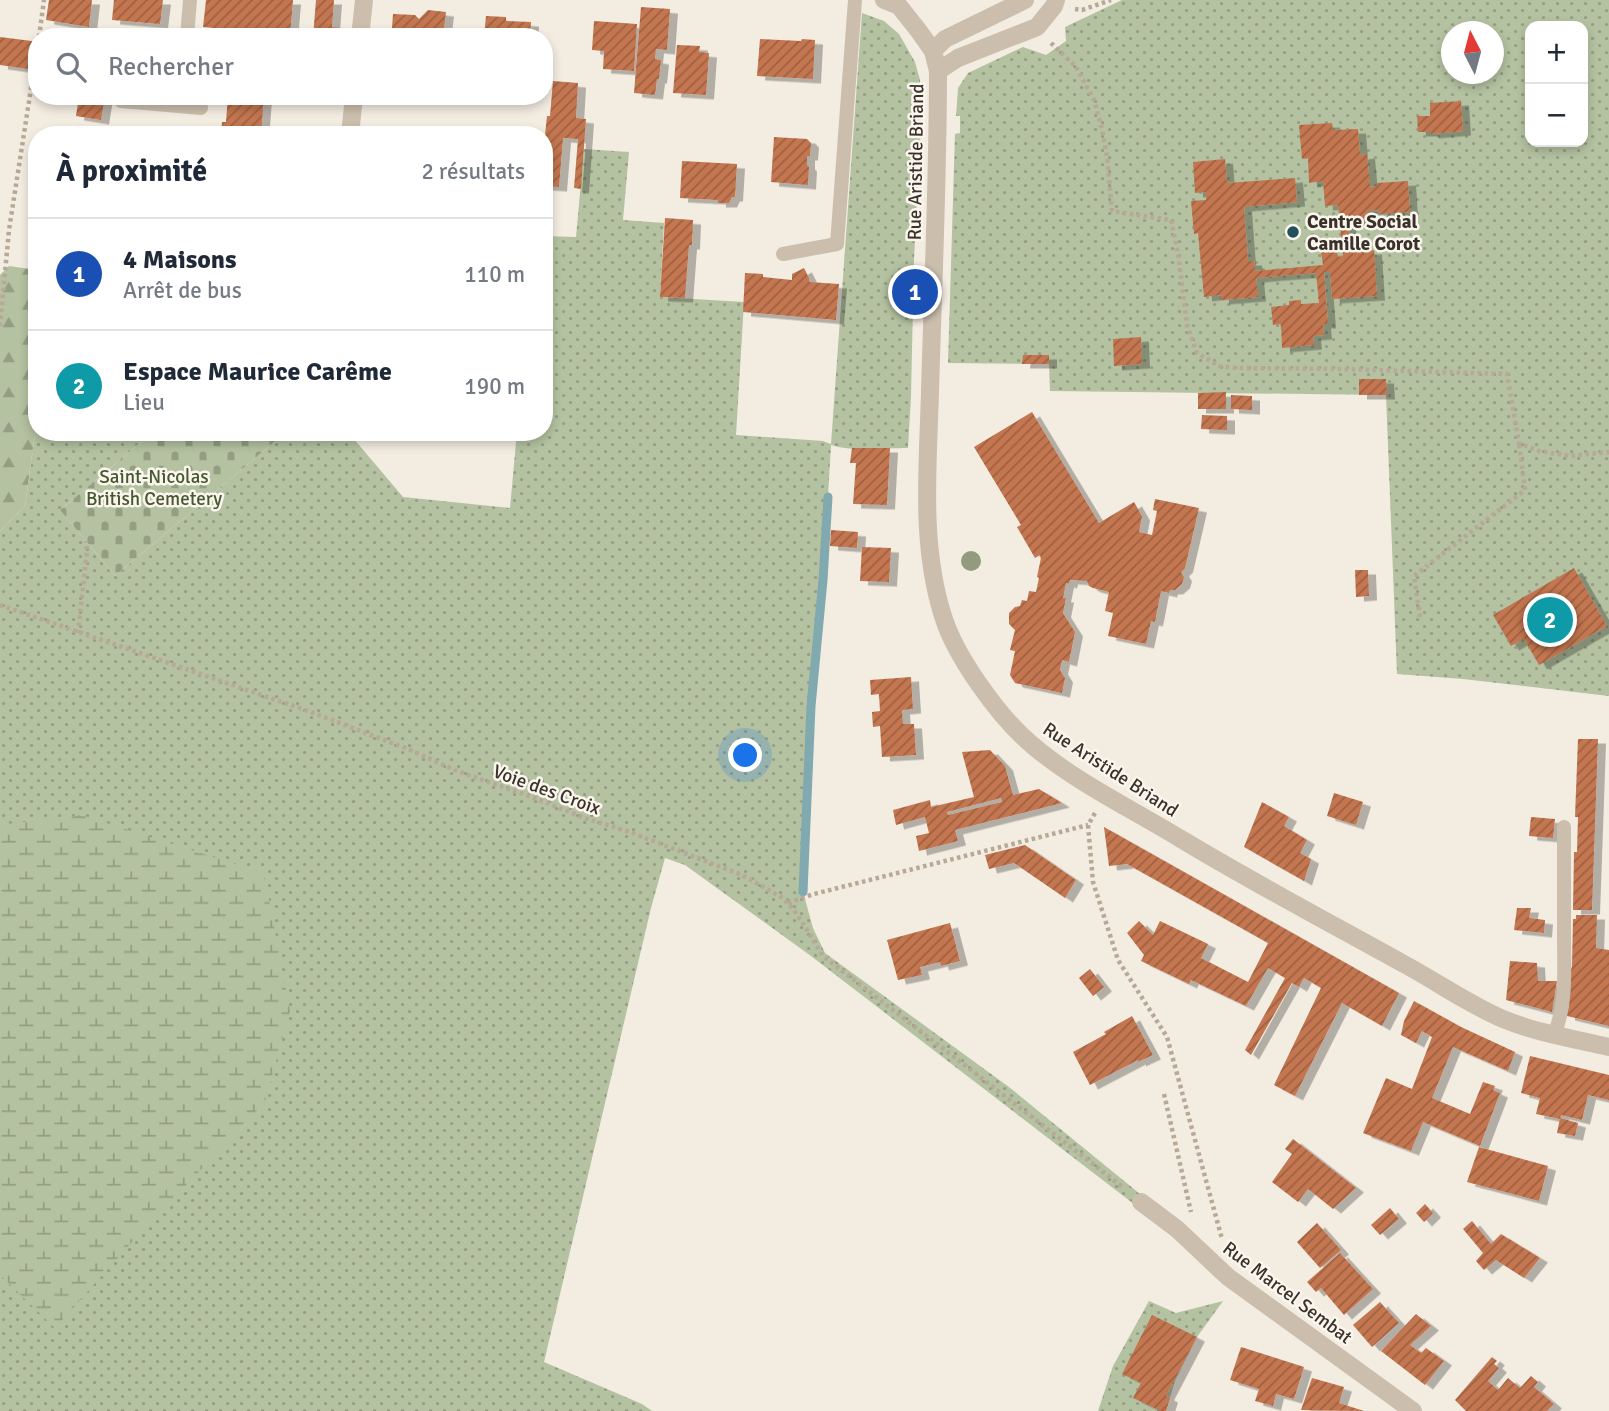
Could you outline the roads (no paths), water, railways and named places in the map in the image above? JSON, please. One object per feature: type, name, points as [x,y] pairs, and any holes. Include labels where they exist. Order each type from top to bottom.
[{"type":"street","points":[[361,28],[363,0]]},
{"type":"street","points":[[894,2],[933,51],[945,39],[1025,0]]},
{"type":"street","points":[[938,71],[958,58],[1037,27],[1054,6],[1062,4]]},
{"type":"street","name":"Rue Aristide Briand","points":[[933,51],[938,71],[938,128],[929,454],[928,533],[931,569],[943,618],[962,656],[992,701],[1031,744],[1062,767],[1252,882],[1504,1019],[1609,1047]]},
{"type":"street","points":[[351,126],[353,105]]},
{"type":"street","name":"Rue Marcel Sembat","points":[[1141,1202],[1185,1236],[1228,1278],[1413,1411]]},
{"type":"lane","points":[[188,28],[190,0]]},
{"type":"lane","points":[[783,254],[837,244],[855,0]]},
{"type":"lane","points":[[195,105],[201,107]]},
{"type":"lane","points":[[1554,1034],[1561,1011],[1563,971],[1564,827]]},
{"type":"waterway","points":[[803,892],[811,706],[828,497]]},
{"type":"place","name":"Centre Social Camille Corot","points":[[1293,232]]},
{"type":"place","name":"4 Maisons","points":[[915,292]]},
{"type":"place","name":"Espace Maurice Carême","points":[[1550,620]]},
{"type":"park label","name":"Saint-Nicolas British Cemetery","points":[[154,487]]}]
